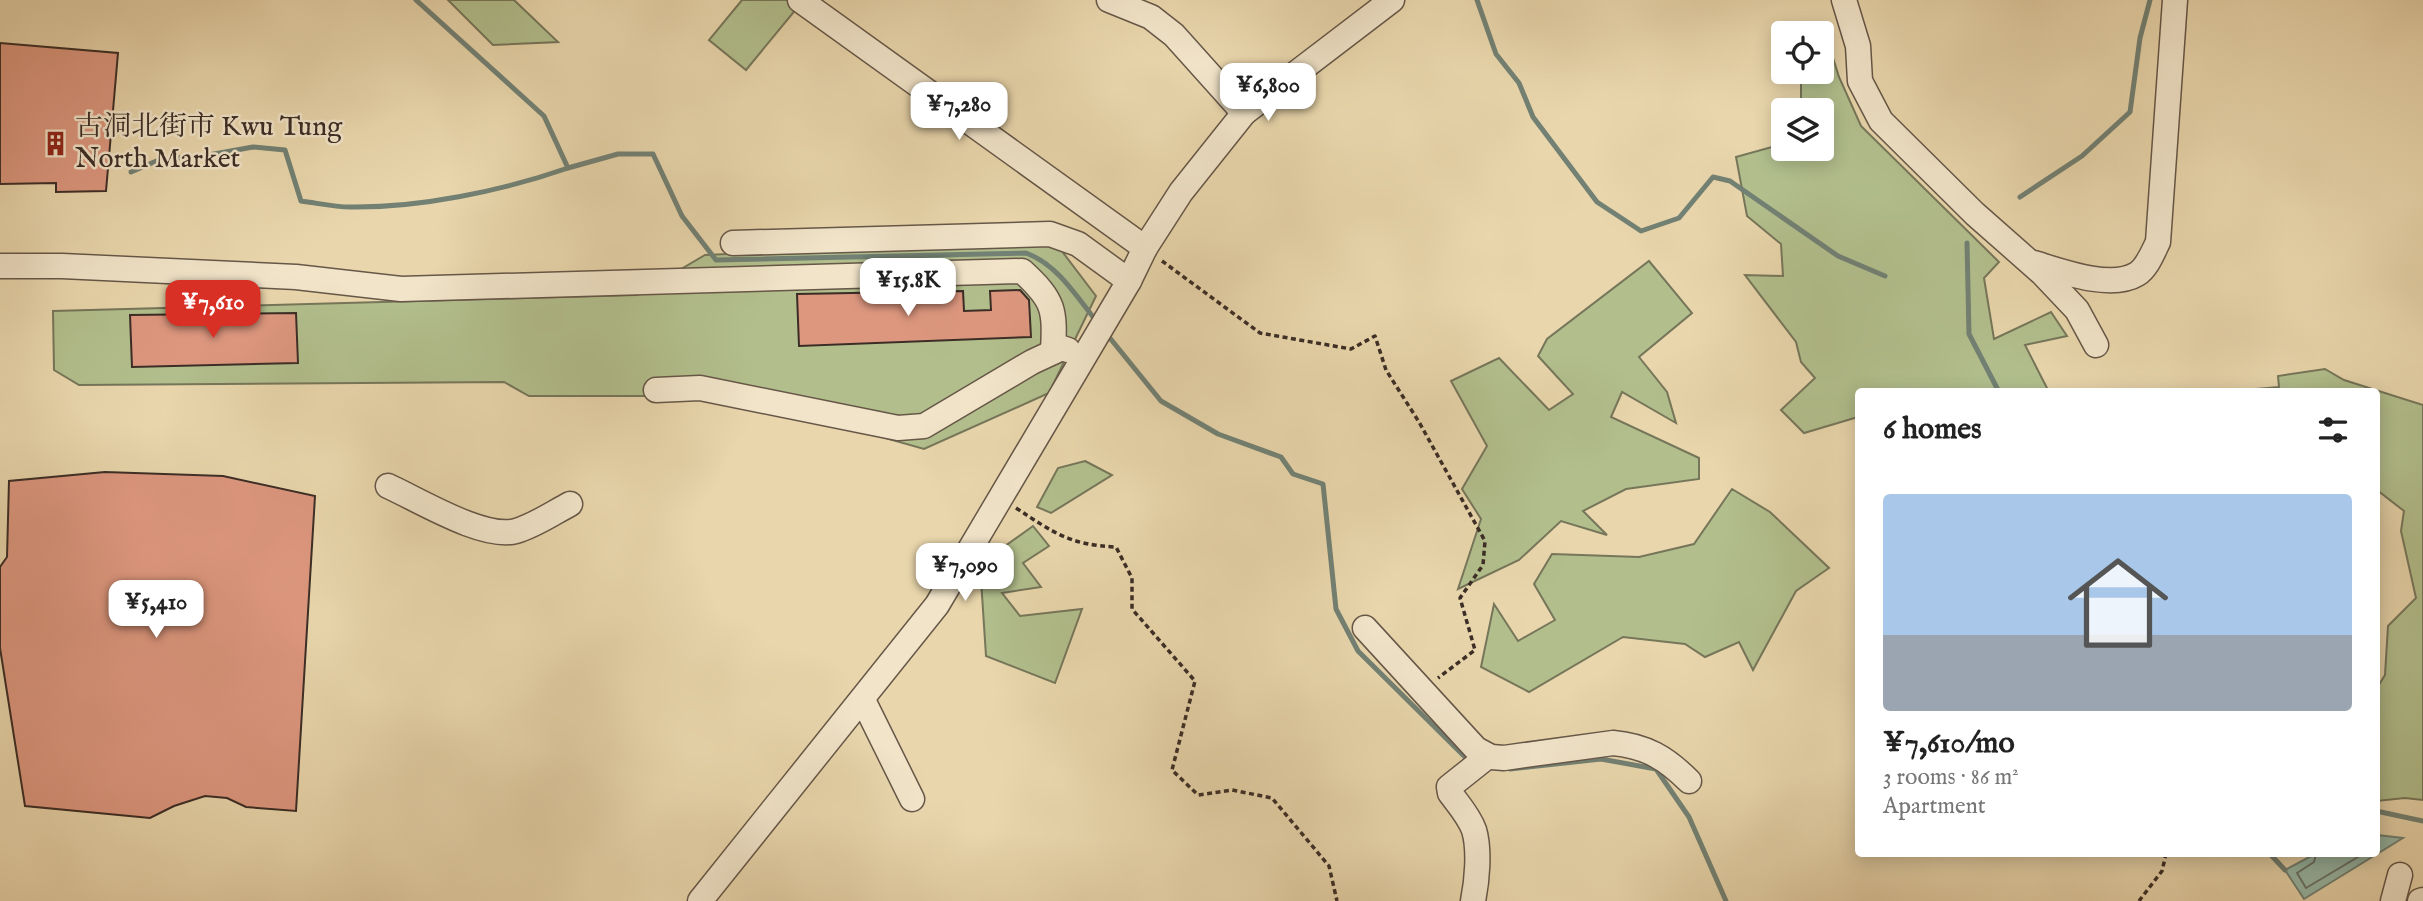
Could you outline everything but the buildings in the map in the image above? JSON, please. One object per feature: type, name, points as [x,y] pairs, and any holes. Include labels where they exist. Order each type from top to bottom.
[{"type":"street","points":[[800,0],[1145,248]]},
{"type":"street","points":[[1110,0],[1151,18],[1174,35],[1244,113]]},
{"type":"street","points":[[699,901],[937,605],[1129,281],[1145,248],[1181,192],[1244,113],[1392,0]]},
{"type":"street","points":[[1844,0],[1858,46],[1860,81],[1881,121],[2077,310],[2096,345]]},
{"type":"street","points":[[2030,262],[2080,276],[2115,280],[2137,274],[2149,260],[2158,242],[2175,0]]},
{"type":"street","points":[[733,243],[1050,234],[1078,244],[1129,281]]},
{"type":"street","points":[[0,266],[62,266],[296,277],[401,289],[1022,271],[1040,287],[1055,314],[1053,352]]},
{"type":"street","points":[[656,390],[700,388],[898,428],[924,426],[1062,348],[1084,357]]},
{"type":"street","points":[[388,486],[475,526],[500,533],[517,531],[570,504]]},
{"type":"street","points":[[1365,628],[1475,749],[1488,756],[1504,758],[1613,743],[1630,744],[1649,749],[1665,758],[1689,781]]},
{"type":"street","points":[[863,699],[912,799]]},
{"type":"street","points":[[1472,901],[1476,887],[1475,837],[1473,828],[1450,793],[1449,787],[1488,756]]},
{"type":"street","points":[[2393,901],[2400,875]]},
{"type":"path","points":[[1145,248],[1260,333],[1351,349],[1375,336],[1387,370],[1485,541],[1483,565],[1460,598],[1475,650],[1422,690]]},
{"type":"path","points":[[1000,497],[1059,537],[1089,546],[1116,547],[1132,578],[1132,609],[1195,681],[1172,770],[1198,795],[1232,790],[1272,798],[1329,866],[1338,901]]},
{"type":"path","points":[[2139,901],[2162,871],[2165,857]]},
{"type":"green space","points":[[448,0],[514,0],[558,42],[493,45]]},
{"type":"green space","points":[[742,0],[788,0],[797,8],[746,70],[709,40]]},
{"type":"green space","points":[[1834,61],[1861,126],[1999,262],[1984,278],[1994,339],[2051,312],[2067,336],[2025,345],[2047,388],[1855,388],[1855,418],[1804,433],[1781,410],[1815,378],[1801,362],[1796,342],[1745,275],[1783,276],[1781,244],[1747,216],[1736,157],[1771,147],[1771,161],[1834,161],[1834,98],[1801,98],[1801,84],[1834,84]]},
{"type":"green space","points":[[1026,241],[1058,246],[1096,296],[1049,393],[924,449],[850,428],[712,396],[529,396],[504,382],[79,385],[54,370],[53,311],[637,295],[705,255]]},
{"type":"green space","points":[[1649,261],[1692,313],[1639,357],[1667,392],[1676,423],[1622,392],[1611,417],[1699,458],[1699,479],[1626,489],[1583,511],[1607,535],[1561,521],[1519,560],[1458,589],[1481,519],[1462,489],[1487,446],[1451,381],[1499,358],[1549,410],[1573,394],[1538,356],[1547,339]]},
{"type":"green space","points":[[2325,369],[2344,380],[2369,388],[2267,388],[2279,387],[2278,376]]},
{"type":"green space","points":[[2380,391],[2423,405],[2423,800],[2405,798],[2380,801],[2380,683],[2385,675],[2388,626],[2416,598],[2401,531],[2404,511],[2380,492]]},
{"type":"green space","points":[[1085,461],[1112,475],[1051,513],[1037,507],[1058,468]]},
{"type":"green space","points":[[1732,489],[1770,512],[1829,568],[1796,591],[1753,670],[1739,642],[1705,657],[1685,644],[1623,637],[1529,692],[1481,667],[1494,604],[1518,641],[1555,620],[1534,584],[1552,554],[1639,557],[1694,544]]},
{"type":"green space","points":[[1033,526],[1049,546],[1023,563],[1041,587],[1002,593],[1020,616],[1082,609],[1055,683],[986,656],[980,564]]},
{"type":"water","points":[[2380,835],[2403,838],[2380,852]]},
{"type":"water","points":[[2309,857],[2372,857],[2304,899],[2285,870]]},
{"type":"waterway","points":[[416,0],[544,116],[568,168],[618,154],[653,154],[682,216],[716,260],[1026,253],[1057,273],[1097,322]]},
{"type":"waterway","points":[[1477,0],[1496,54],[1519,83],[1533,117],[1597,202],[1641,231],[1679,218],[1713,177],[1730,181],[1838,256],[1885,276]]},
{"type":"waterway","points":[[2020,197],[2082,156],[2130,112],[2140,38],[2150,0]]},
{"type":"waterway","points":[[131,172],[161,159],[203,156],[253,147],[285,150],[301,201],[332,206],[376,207],[488,191],[568,168]]},
{"type":"waterway","points":[[1967,243],[1969,334],[1997,388]]},
{"type":"waterway","points":[[1105,332],[1161,401],[1218,434],[1281,457],[1293,474],[1323,484],[1336,609],[1358,651],[1469,761]]},
{"type":"waterway","points":[[1510,769],[1601,759],[1656,769],[1689,817],[1726,901]]},
{"type":"waterway","points":[[2380,812],[2423,821]]},
{"type":"waterway","points":[[2273,857],[2285,870]]},
{"type":"place","name":"古洞北街市 Kwu Tung North Market","points":[[55,143]]}]
